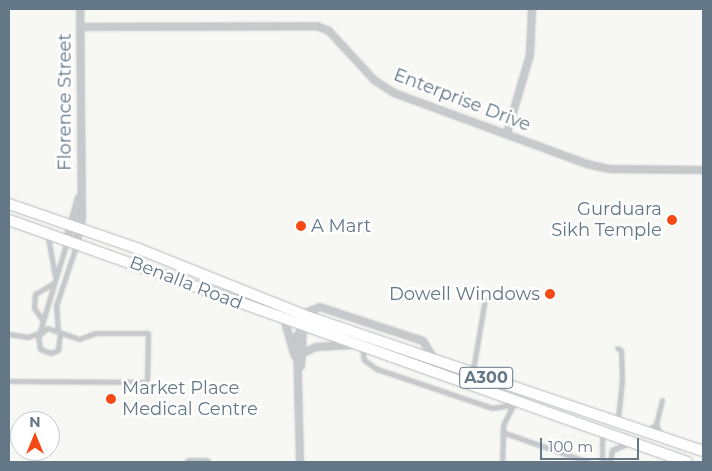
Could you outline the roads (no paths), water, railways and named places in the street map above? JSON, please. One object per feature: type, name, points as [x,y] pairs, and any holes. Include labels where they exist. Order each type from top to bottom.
[{"type":"highway","name":"Benalla Road","points":[[9,204],[75,227],[305,315],[662,440],[703,451]]},
{"type":"highway","name":"Benalla Road","points":[[9,220],[285,322],[518,404],[640,443],[687,462]]},
{"type":"highway","points":[[303,328],[305,315]]},
{"type":"highway","points":[[472,373],[482,390]]},
{"type":"street","name":"Florence Street","points":[[72,242],[80,194],[80,9]]},
{"type":"street","points":[[507,133],[530,55],[532,9]]},
{"type":"street","name":"Enterprise Drive","points":[[80,27],[317,26],[329,31],[374,80],[394,93],[608,169],[703,170]]},
{"type":"street","points":[[285,322],[300,372]]},
{"type":"street","points":[[300,372],[305,352],[303,328]]},
{"type":"street","points":[[300,462],[300,372],[297,336],[303,328]]},
{"type":"street","points":[[305,352],[316,347],[357,347]]},
{"type":"street","points":[[189,462],[207,462]]},
{"type":"lane","points":[[44,232],[50,241],[55,278]]},
{"type":"lane","points":[[72,242],[56,306],[60,347],[51,353],[38,346],[40,332],[53,283],[72,242]]},
{"type":"lane","points":[[43,320],[34,308],[35,294],[53,283]]},
{"type":"lane","points":[[472,373],[485,299]]},
{"type":"lane","points":[[9,334],[18,338],[40,332],[59,332],[78,339],[95,333],[148,333],[147,382],[9,381]]},
{"type":"lane","name":"Benalla Road","points":[[357,347],[364,360],[376,369],[492,408],[518,404]]},
{"type":"lane","points":[[617,348],[622,350],[622,380],[617,407],[623,426]]},
{"type":"lane","points":[[662,400],[656,424],[662,440]]},
{"type":"lane","points":[[502,462],[502,432],[505,413],[518,404]]},
{"type":"lane","points":[[641,432],[656,424]]},
{"type":"lane","points":[[599,429],[606,444],[606,462]]},
{"type":"lane","points":[[502,432],[588,462]]},
{"type":"lane","points":[[606,462],[616,447],[640,443]]},
{"type":"place","name":"Gurduara Sikh Temple","points":[[672,220]]},
{"type":"place","name":"A Mart","points":[[301,226]]},
{"type":"place","name":"Dowell Windows","points":[[550,294]]},
{"type":"place","name":"Market Place Medical Centre","points":[[111,399]]}]
